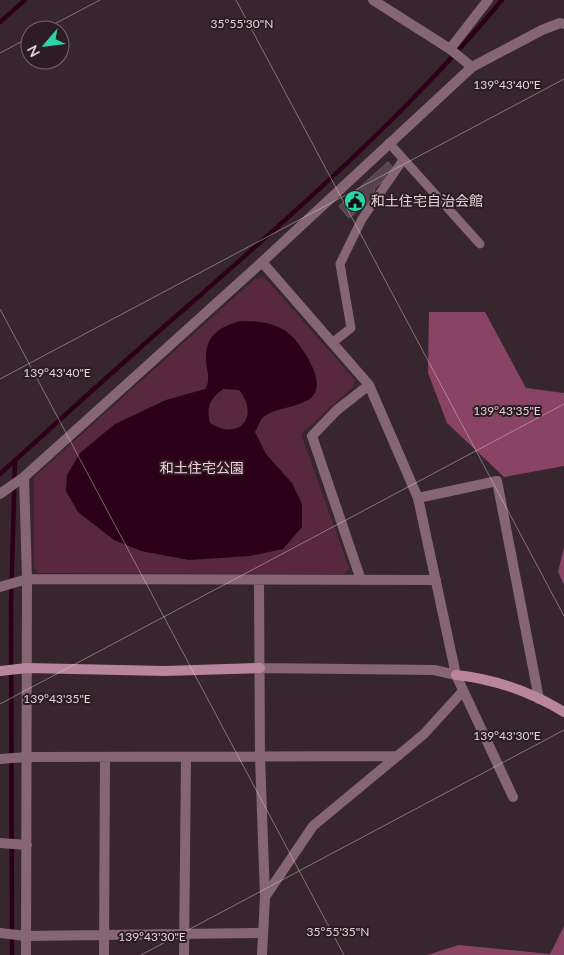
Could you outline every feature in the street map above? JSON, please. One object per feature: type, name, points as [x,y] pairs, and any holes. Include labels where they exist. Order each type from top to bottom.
[{"type":"street","points":[[373,0],[450,49],[472,67]]},
{"type":"street","points":[[450,49],[488,0]]},
{"type":"street","points":[[0,494],[24,477],[262,262],[472,67],[542,30],[564,24]]},
{"type":"street","points":[[262,262],[368,385],[418,498],[456,675],[513,796]]},
{"type":"street","points":[[361,580],[312,436],[337,410],[368,385]]},
{"type":"street","points":[[24,477],[27,579],[26,955]]},
{"type":"street","points":[[418,498],[497,481],[539,699]]},
{"type":"street","points":[[0,588],[27,579],[436,580]]},
{"type":"street","points":[[259,581],[260,756],[265,897],[262,955]]},
{"type":"street","points":[[0,671],[26,668],[165,671],[260,668],[434,670],[483,678],[539,699],[564,712]]},
{"type":"street","points":[[265,897],[313,826],[424,734],[463,690]]},
{"type":"street","points":[[0,759],[27,757],[398,756]]},
{"type":"street","points":[[104,955],[105,757]]},
{"type":"street","points":[[184,955],[186,757]]},
{"type":"street","points":[[0,843],[27,845]]},
{"type":"street","points":[[0,933],[26,936],[262,933]]},
{"type":"lane","points":[[389,144],[480,244]]},
{"type":"lane","points":[[332,343],[351,328],[340,264],[362,219],[403,160]]},
{"type":"green space","name":"和土住宅公園","points":[[264,277],[355,380],[353,387],[301,434],[349,568],[344,574],[38,573],[34,568],[34,477],[255,279]]},
{"type":"shaded area","points":[[429,312],[485,312],[526,388],[564,393],[564,466],[504,477],[447,423],[428,373]]},
{"type":"shaded area","points":[[240,321],[266,323],[281,328],[300,346],[315,373],[317,381],[314,395],[303,403],[275,411],[263,417],[255,432],[266,454],[292,483],[302,504],[302,527],[283,549],[250,556],[189,560],[141,551],[114,540],[78,512],[66,491],[67,475],[80,453],[115,424],[166,400],[205,389],[208,379],[206,353],[210,339],[219,330]],"holes":[[[223,389],[239,390],[248,409],[244,423],[238,428],[230,430],[210,423],[209,407],[215,396]]]},
{"type":"shaded area","points":[[564,547],[564,585],[558,572]]},
{"type":"shaded area","points":[[564,926],[564,955],[427,955],[459,945],[550,954]]},
{"type":"building","points":[[388,162],[393,168],[385,175],[387,177],[374,189],[366,204],[349,218],[339,206]]},
{"type":"waterway","points":[[0,22],[25,0]]},
{"type":"waterway","points":[[0,474],[352,159],[429,82],[502,0]]},
{"type":"waterway","points":[[12,955],[11,603],[15,460]]},
{"type":"place","name":"和土住宅自治会館","points":[[355,201]]}]
